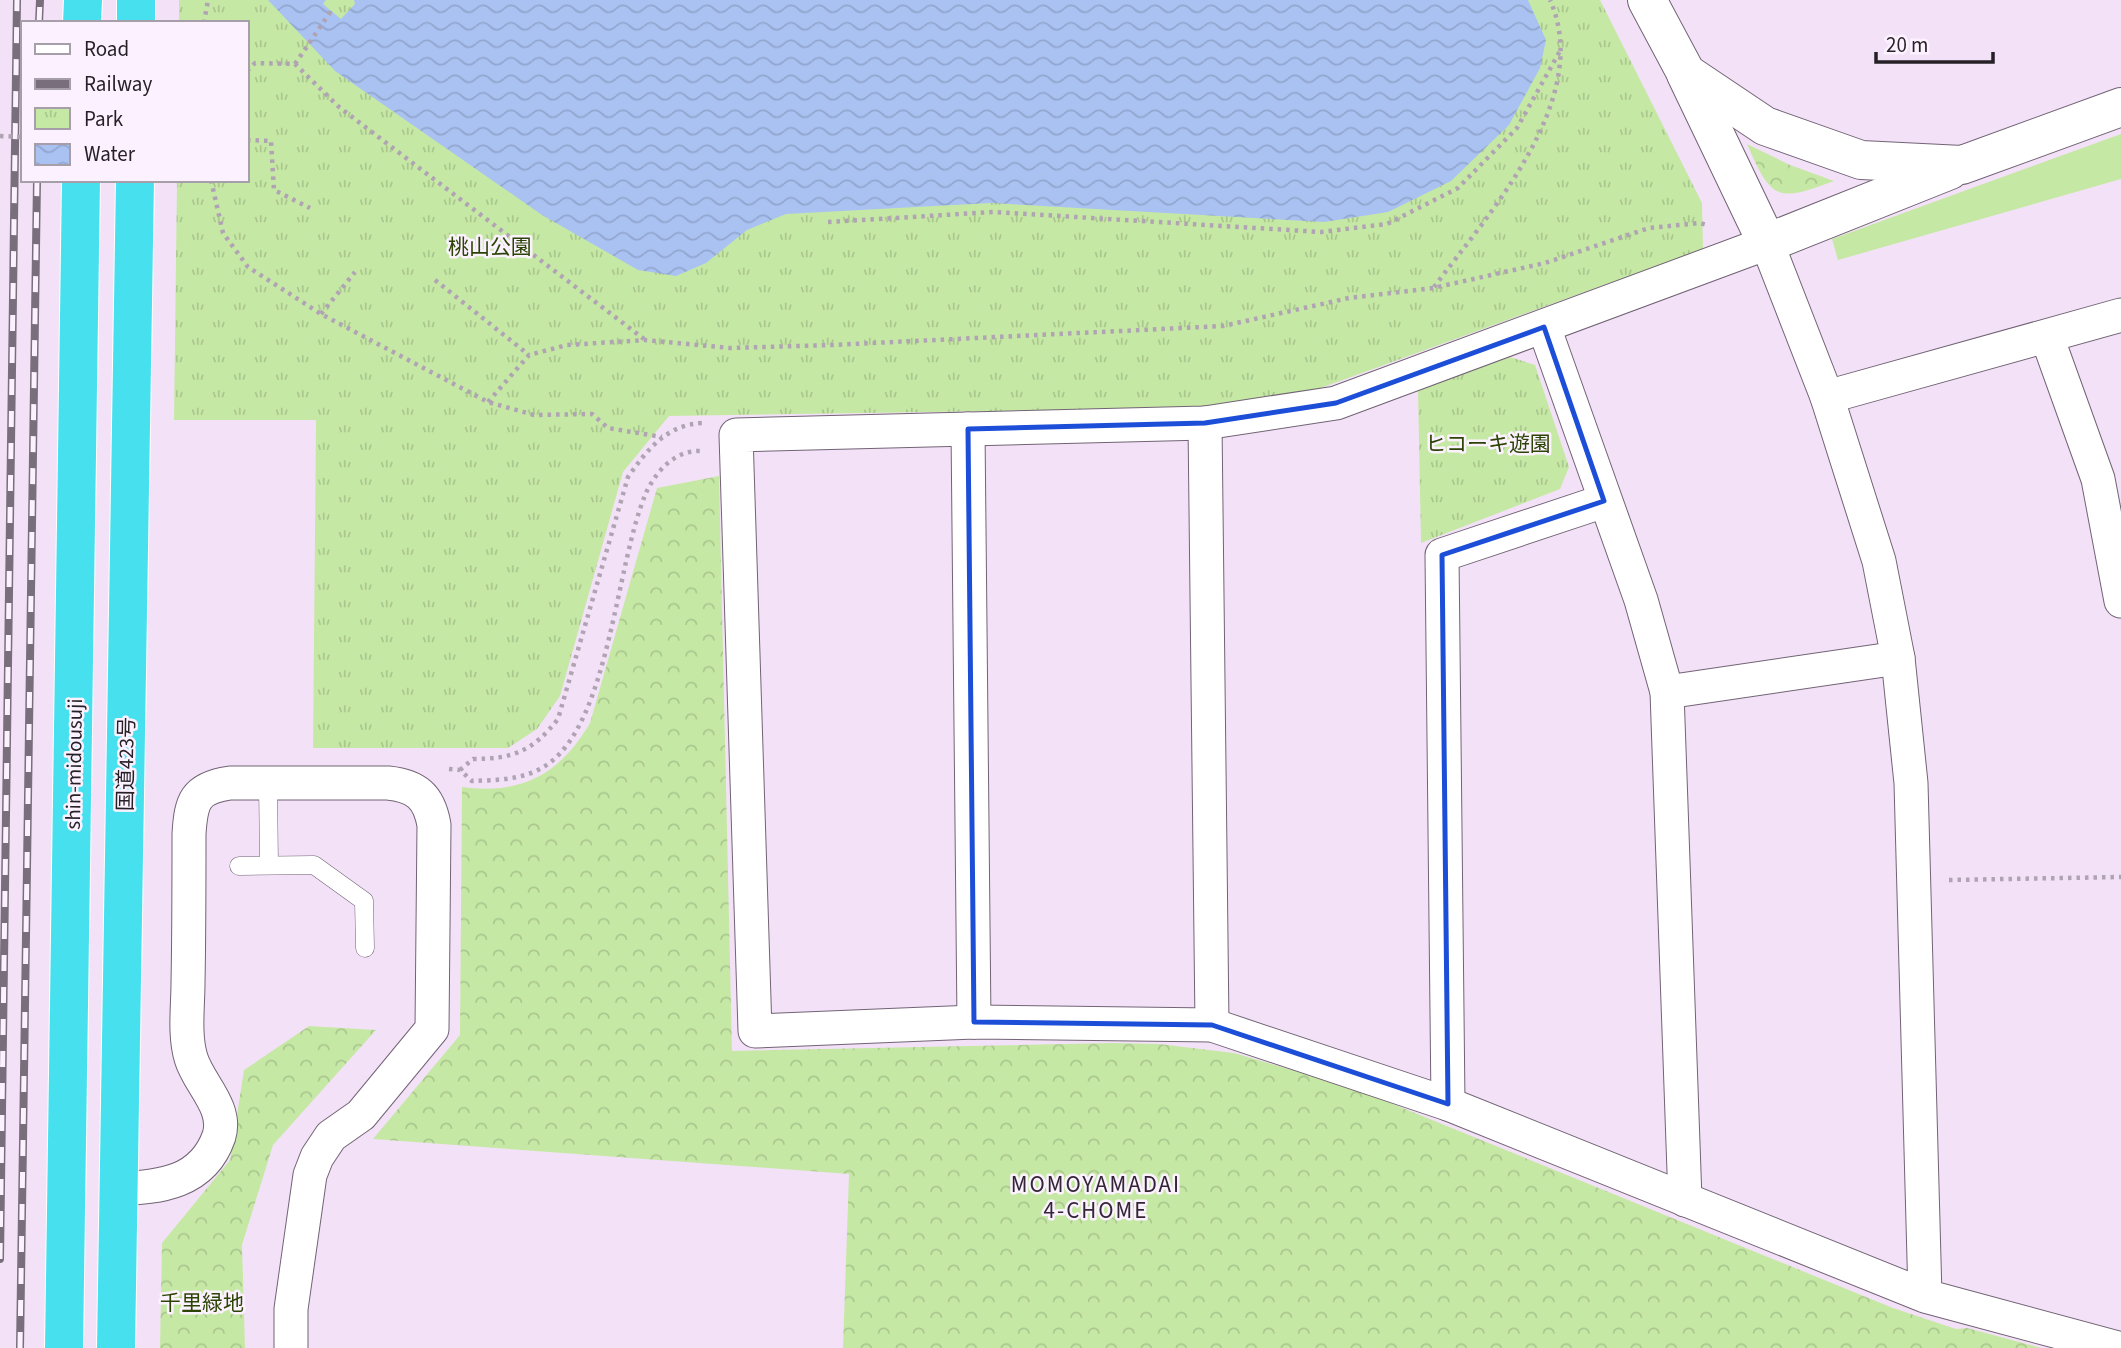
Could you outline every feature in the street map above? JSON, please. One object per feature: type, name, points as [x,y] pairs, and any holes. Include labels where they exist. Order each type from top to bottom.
[{"type":"highway","points":[[82,21],[83,0]]},
{"type":"highway","points":[[136,0],[136,21]]},
{"type":"highway","name":"shin-midousuji","points":[[64,1348],[80,182]]},
{"type":"highway","name":"国道423号","points":[[116,1348],[135,182]]},
{"type":"highway","points":[[72,899],[131,450]]},
{"type":"street","points":[[1647,0],[1686,73],[1767,243],[1827,397],[1879,561],[1898,658],[1911,783],[1924,1296]]},
{"type":"street","points":[[1686,73],[1765,126],[1861,160],[1962,165]]},
{"type":"street","points":[[2118,1348],[1924,1296],[1448,1104],[1212,1025],[974,1022],[755,1031],[729,436],[1205,423],[1336,403],[1767,243],[1962,165],[2121,107]]},
{"type":"street","points":[[1827,397],[2121,315]]},
{"type":"street","points":[[1544,327],[1641,600],[1667,692],[1685,1200]]},
{"type":"street","points":[[2047,337],[2098,479],[2121,601]]},
{"type":"street","points":[[1205,423],[1212,1025]]},
{"type":"street","points":[[968,429],[974,1022]]},
{"type":"street","points":[[1448,1104],[1442,555],[1604,501]]},
{"type":"street","points":[[1667,692],[1898,658]]},
{"type":"street","points":[[118,1189],[170,1184],[187,1177],[205,1161],[219,1135],[216,1108],[191,1058],[189,1045],[190,818],[198,794],[204,789],[230,783],[388,783],[410,786],[429,803],[434,825],[432,1029],[361,1115],[331,1136],[317,1157],[310,1175],[291,1309],[291,1348]]},
{"type":"lane","points":[[268,783],[269,865]]},
{"type":"lane","points":[[239,866],[314,865],[364,901],[365,948]]},
{"type":"path","points":[[204,21],[208,0]]},
{"type":"path","points":[[1433,288],[1502,196],[1542,127],[1556,85],[1560,51],[1560,31],[1549,0]]},
{"type":"path","points":[[295,64],[331,11]]},
{"type":"path","points":[[828,222],[993,212],[1321,232],[1387,225],[1458,188],[1517,128],[1560,51]]},
{"type":"path","points":[[248,70],[256,63],[295,64],[339,107],[645,340]]},
{"type":"path","points":[[0,136],[21,137]]},
{"type":"path","points":[[248,140],[271,141],[274,190],[310,208]]},
{"type":"path","points":[[211,182],[223,233],[248,267],[321,314],[488,402],[534,415],[592,414],[608,428],[662,438]]},
{"type":"path","points":[[488,402],[529,355],[566,345],[645,340],[730,348],[819,346],[1223,326],[1349,298],[1433,288],[1545,263],[1649,228],[1700,223],[1710,226]]},
{"type":"path","points":[[321,314],[355,272]]},
{"type":"path","points":[[435,280],[529,355]]},
{"type":"path","points":[[449,769],[460,769],[473,759],[504,759],[545,736],[558,719],[568,695],[623,489],[644,455],[677,427],[719,422],[729,436],[718,452],[693,451],[667,464],[646,494],[590,703],[565,748],[548,765],[529,774],[505,780],[472,781],[460,769]]},
{"type":"path","points":[[1913,880],[2121,877]]},
{"type":"highlighted area","points":[[1544,327],[1604,501],[1442,555],[1448,1104],[1212,1025],[974,1022],[968,429],[1205,423],[1336,403]]},
{"type":"green space","name":"桃山公園","points":[[179,0],[1600,0],[1702,203],[1703,249],[1318,389],[1191,408],[669,416],[623,472],[560,696],[537,729],[508,748],[313,748],[316,420],[174,420],[177,182],[248,182],[248,21],[179,21]]},
{"type":"green space","points":[[2121,134],[2121,179],[1838,260],[1832,239]]},
{"type":"green space","points":[[1747,144],[1790,165],[1834,181],[1799,192],[1778,191],[1770,186],[1763,176]]},
{"type":"green space","name":"ヒコーキ遊園","points":[[1510,357],[1535,365],[1569,467],[1560,489],[1421,543],[1418,390]]},
{"type":"green space","points":[[719,476],[732,1051],[1111,1043],[1159,1044],[1234,1053],[1356,1089],[1893,1308],[1956,1329],[1967,1328],[2041,1348],[843,1348],[849,1174],[373,1139],[460,1035],[462,787],[503,788],[521,784],[552,768],[566,756],[590,723],[657,488]]},
{"type":"green space","name":"千里緑地","points":[[309,1026],[376,1030],[273,1145],[242,1245],[245,1348],[160,1348],[162,1243],[230,1160],[244,1070]]},
{"type":"water","points":[[268,0],[326,0],[323,4],[341,19],[355,4],[354,0],[1528,0],[1546,40],[1540,68],[1509,125],[1451,181],[1388,212],[1324,222],[991,203],[786,214],[747,230],[706,263],[676,276],[638,270],[542,215],[335,71]]},
{"type":"railway","points":[[0,1259],[17,0]]},
{"type":"railway","points":[[39,21],[40,0]]},
{"type":"railway","points":[[20,1348],[37,182]]},
{"type":"district","name":"MOMOYAMADAI 4-CHOME","points":[[1096,1197]]}]
